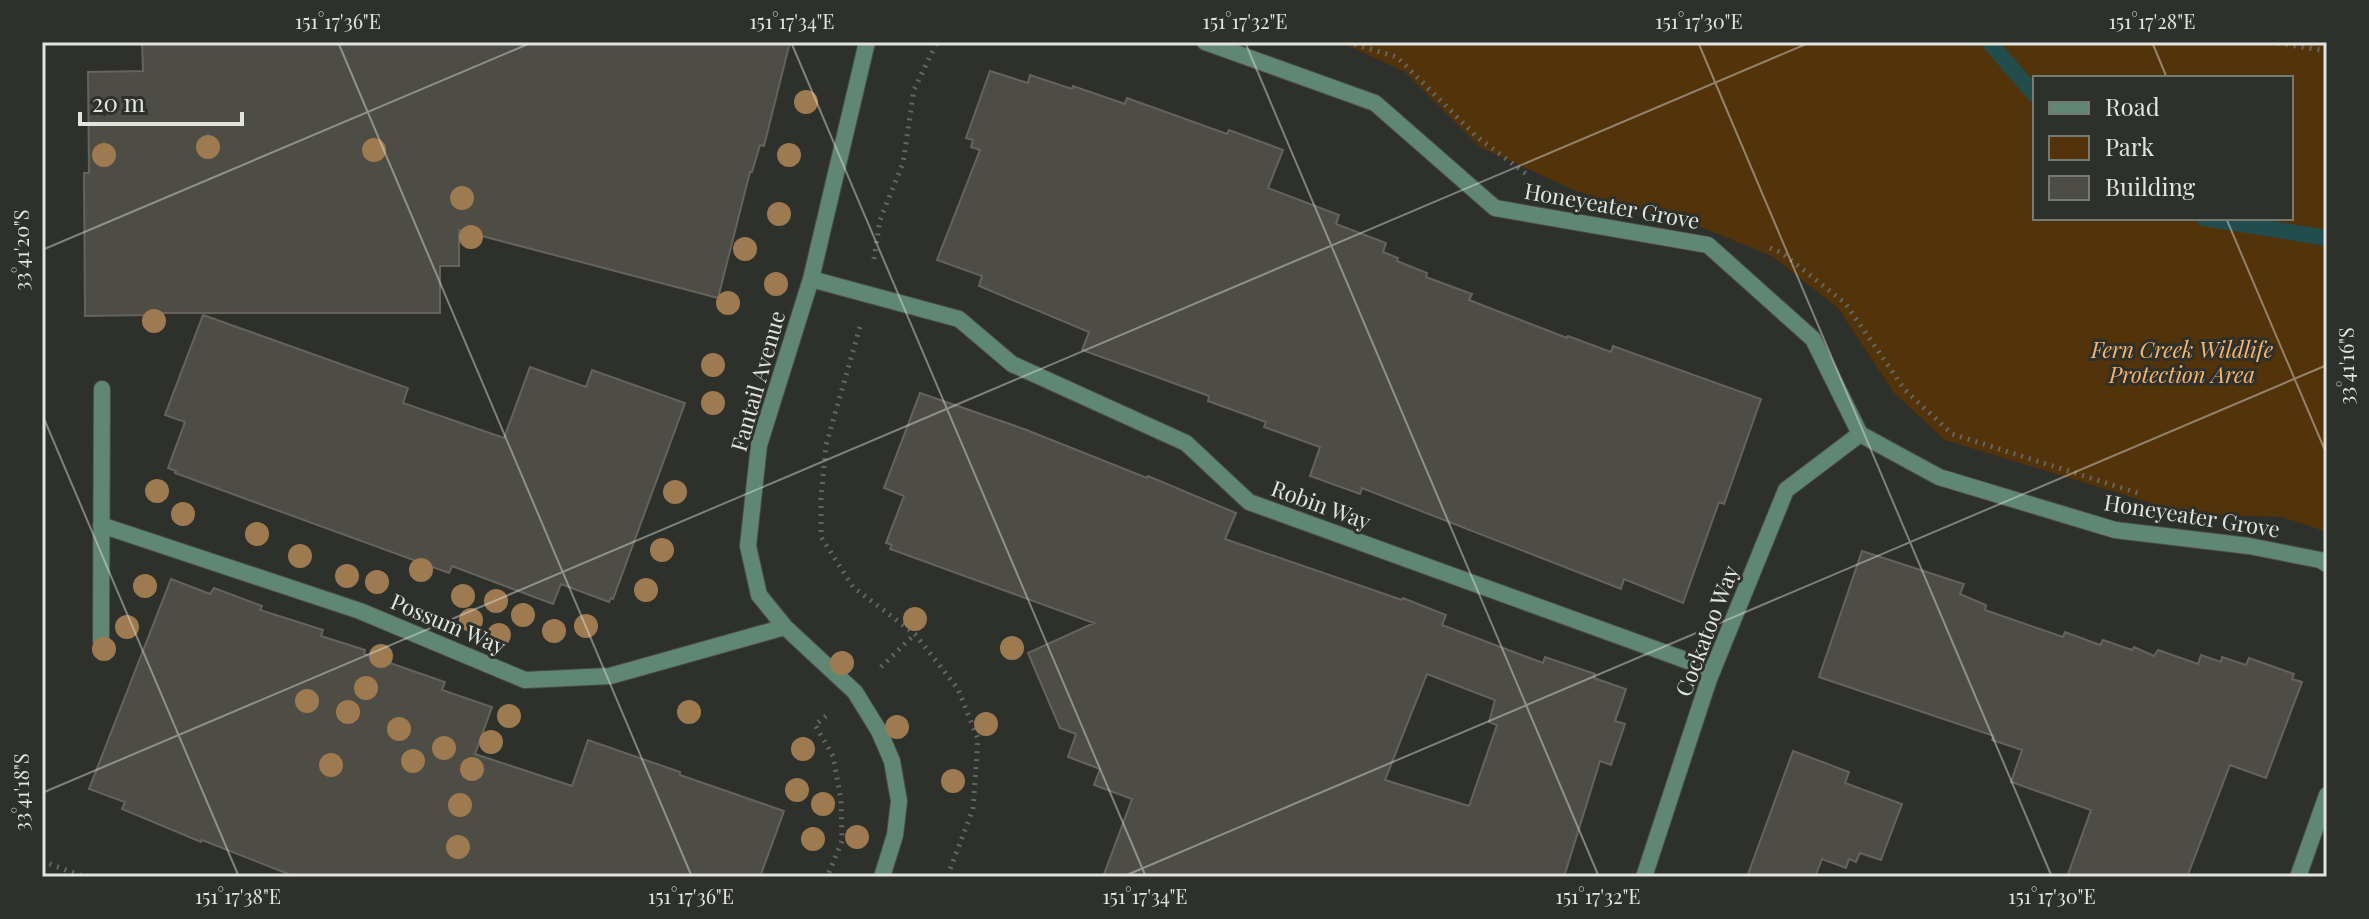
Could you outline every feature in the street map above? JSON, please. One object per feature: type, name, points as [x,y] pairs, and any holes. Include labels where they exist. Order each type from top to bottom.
[{"type":"street","name":"Fantail Avenue","points":[[867,42],[811,279],[759,445],[748,546],[759,595],[785,627],[855,692],[879,731],[892,761],[899,801],[895,835],[882,877]]},
{"type":"street","name":"Honeyeater Grove","points":[[1205,42],[1375,103],[1495,208],[1708,245],[1813,339],[1860,434],[1939,477],[2115,530],[2249,546],[2327,564]]},
{"type":"street","name":"Robin Way","points":[[811,279],[959,319],[1012,364],[1186,443],[1249,502],[1713,670]]},
{"type":"street","points":[[101,641],[102,389]]},
{"type":"street","name":"Cockatoo Way","points":[[1644,877],[1713,670],[1786,490],[1860,434]]},
{"type":"street","name":"Possum Way","points":[[101,525],[360,611],[525,680],[610,676],[785,627]]},
{"type":"street","points":[[2298,877],[2327,795]]},
{"type":"path","points":[[937,42],[914,90],[903,163],[880,220],[869,295],[826,445],[821,537],[853,587],[915,634],[958,689],[978,739],[973,809],[947,877]]},
{"type":"path","points":[[2270,42],[2327,51]]},
{"type":"path","points":[[42,861],[85,877]]},
{"type":"green space","name":"Fern Creek Wildlife Protection Area","points":[[1340,42],[2327,42],[2327,532],[2282,517],[2187,514],[1945,440],[1894,393],[1838,308],[1772,256],[1698,226],[1576,191],[1480,147],[1405,72]]},
{"type":"building","points":[[142,42],[790,42],[764,146],[760,145],[750,172],[718,298],[459,230],[459,266],[440,266],[440,313],[150,313],[85,316],[84,173],[89,173],[88,72],[143,71]]},
{"type":"building","points":[[990,71],[1028,83],[1030,75],[1125,104],[1127,98],[1227,134],[1229,130],[1283,150],[1268,188],[1339,215],[1336,224],[1386,243],[1383,252],[1427,273],[1426,277],[1472,294],[1469,300],[1567,338],[1611,352],[1613,346],[1761,399],[1724,504],[1719,502],[1683,603],[1624,579],[1621,589],[1362,488],[1360,494],[1310,476],[1320,447],[1264,427],[1266,422],[1208,401],[1209,396],[1082,350],[1089,332],[979,286],[982,276],[937,260],[980,150],[971,147],[973,140],[966,138]]},
{"type":"building","points":[[203,315],[408,388],[403,403],[504,438],[530,367],[586,387],[592,370],[685,403],[613,599],[609,602],[561,584],[553,604],[452,566],[449,573],[175,473],[168,468],[185,422],[165,415]]},
{"type":"building","points":[[920,393],[1148,476],[1236,513],[1225,539],[1403,598],[1446,615],[1442,625],[1543,663],[1545,657],[1595,674],[1594,678],[1626,689],[1615,721],[1625,724],[1611,765],[1600,761],[1564,877],[1103,877],[1132,799],[1094,785],[1100,769],[1068,757],[1076,734],[1060,728],[1028,653],[1094,623],[890,549],[892,545],[886,543],[904,496],[884,488]],"holes":[[[1427,674],[1495,700],[1489,722],[1497,725],[1469,806],[1385,780]]]},
{"type":"building","points":[[1862,551],[1964,584],[1960,594],[1986,605],[1985,610],[2063,637],[2065,632],[2100,645],[2103,640],[2132,650],[2134,647],[2154,656],[2158,650],[2198,664],[2201,655],[2221,662],[2222,657],[2246,665],[2249,658],[2294,674],[2292,679],[2302,682],[2266,778],[2230,765],[2187,877],[2067,877],[2091,810],[2011,782],[2022,750],[1992,740],[1994,736],[1819,677]]},
{"type":"building","points":[[171,579],[210,594],[214,588],[262,606],[260,610],[323,630],[321,636],[445,682],[442,690],[492,707],[475,754],[572,786],[588,740],[784,811],[760,877],[296,877],[122,809],[125,802],[89,789]]},
{"type":"building","points":[[1793,751],[1849,772],[1845,783],[1902,804],[1881,860],[1860,853],[1856,862],[1849,859],[1846,868],[1822,859],[1815,877],[1747,877]]},
{"type":"waterway","points":[[1989,42],[2033,93]]},
{"type":"waterway","points":[[2216,220],[2327,238]]}]
